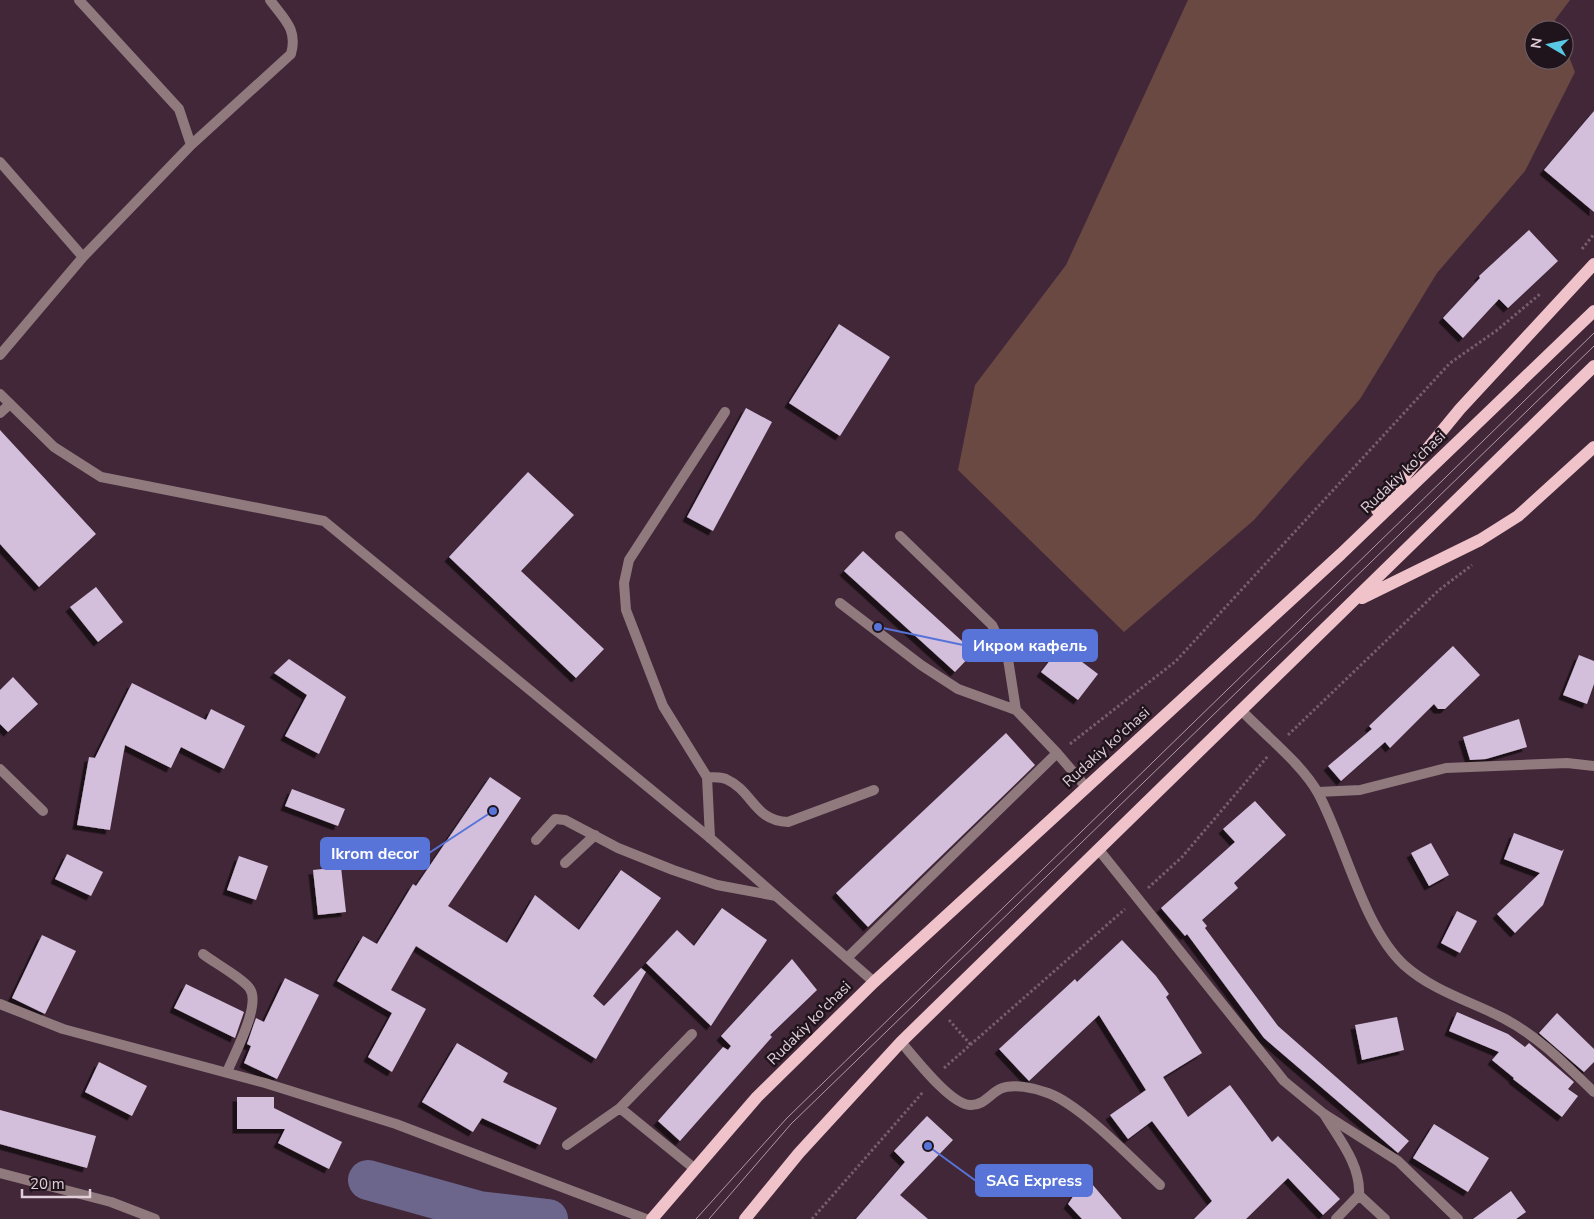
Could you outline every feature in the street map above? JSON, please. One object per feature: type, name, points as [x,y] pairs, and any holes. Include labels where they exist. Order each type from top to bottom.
[{"type":"main road","points":[[1341,554],[1460,408],[1594,264]]},
{"type":"main road","name":"Rudakiy ko'chasi","points":[[652,1219],[757,1097],[874,982],[1341,554],[1594,311]]},
{"type":"main road","points":[[745,1219],[799,1152],[901,1042],[1594,366]]},
{"type":"main road","points":[[1350,604],[1480,540],[1518,516],[1594,446]]},
{"type":"street","points":[[79,0],[179,109],[191,145]]},
{"type":"street","points":[[0,355],[83,257],[191,145],[291,54],[294,44],[292,30],[270,0]]},
{"type":"street","points":[[0,162],[83,257]]},
{"type":"street","points":[[0,394],[54,447],[101,477],[324,521],[710,838],[874,982]]},
{"type":"street","points":[[0,413],[10,404]]},
{"type":"street","points":[[710,838],[707,777],[663,706],[626,610],[624,583],[629,560],[725,412]]},
{"type":"street","points":[[900,536],[992,625],[1008,659],[1016,710]]},
{"type":"street","points":[[840,603],[921,665],[958,689],[1016,710],[1058,753],[1086,787]]},
{"type":"street","points":[[1241,710],[1318,792],[1378,931],[1404,964],[1442,991],[1505,1019],[1551,1050],[1594,1092]]},
{"type":"street","points":[[847,958],[1058,753]]},
{"type":"street","points":[[1318,792],[1360,790],[1446,768],[1567,763],[1594,766]]},
{"type":"street","points":[[0,769],[43,811]]},
{"type":"street","points":[[707,777],[725,778],[740,788],[765,817],[775,822],[788,822],[874,790]]},
{"type":"street","points":[[536,840],[555,819],[565,820],[618,848],[717,885],[776,896]]},
{"type":"street","points":[[565,863],[594,835]]},
{"type":"street","points":[[1099,850],[1284,1081],[1324,1114],[1398,1161],[1458,1219]]},
{"type":"street","points":[[203,954],[250,988],[254,997],[253,1008],[227,1072]]},
{"type":"street","points":[[0,1004],[64,1029],[227,1072],[396,1124],[646,1219]]},
{"type":"street","points":[[567,1145],[620,1108],[692,1034]]},
{"type":"street","points":[[901,1042],[934,1080],[957,1100],[969,1105],[979,1104],[1001,1088],[1030,1087],[1050,1094],[1073,1107],[1160,1185]]},
{"type":"street","points":[[620,1108],[695,1169]]},
{"type":"street","points":[[1324,1114],[1356,1168],[1360,1182],[1359,1195],[1336,1219]]},
{"type":"street","points":[[0,1173],[111,1202],[155,1219]]},
{"type":"street","points":[[1359,1195],[1385,1219]]},
{"type":"path","points":[[1577,254],[1594,234]]},
{"type":"path","points":[[1058,753],[1176,661],[1450,363],[1496,331],[1541,293]]},
{"type":"path","points":[[812,1219],[934,1080],[1182,857],[1276,746],[1439,590],[1479,560]]},
{"type":"path","points":[[937,1006],[971,1045]]},
{"type":"shaded area","points":[[1188,0],[1570,0],[1555,20],[1524,20],[1524,70],[1574,69],[1575,72],[1525,171],[1437,273],[1360,399],[1254,520],[1124,632],[958,470],[975,385],[1066,265]]},
{"type":"building","points":[[1594,111],[1594,212],[1544,170]]},
{"type":"building","points":[[1529,230],[1558,261],[1508,308],[1499,299],[1463,338],[1443,318],[1480,278],[1479,276]]},
{"type":"building","points":[[839,324],[890,357],[840,436],[789,403]]},
{"type":"building","points":[[746,408],[772,422],[713,531],[687,517]]},
{"type":"building","points":[[0,430],[96,534],[39,587],[0,544]]},
{"type":"building","points":[[528,472],[574,515],[521,571],[604,649],[576,678],[449,557]]},
{"type":"building","points":[[863,551],[974,652],[955,672],[844,571]]},
{"type":"building","points":[[96,587],[123,622],[98,642],[70,607]]},
{"type":"building","points":[[1061,646],[1098,674],[1078,700],[1041,672]]},
{"type":"building","points":[[1453,646],[1480,675],[1445,709],[1438,709],[1434,704],[1390,748],[1385,742],[1341,781],[1328,766],[1372,729],[1369,726]]},
{"type":"building","points":[[1579,655],[1594,661],[1594,684],[1587,704],[1563,695]]},
{"type":"building","points":[[289,659],[346,697],[319,754],[285,736],[307,695],[274,673]]},
{"type":"building","points":[[13,677],[38,704],[8,732],[0,724],[0,690]]},
{"type":"building","points":[[132,683],[206,720],[211,709],[245,726],[224,769],[181,747],[171,768],[125,745],[110,830],[77,825],[89,757],[95,758]]},
{"type":"building","points":[[1519,719],[1527,747],[1486,759],[1470,760],[1463,737]]},
{"type":"building","points":[[1006,733],[1035,765],[868,927],[836,893]]},
{"type":"building","points":[[490,777],[521,798],[448,906],[507,943],[535,895],[579,930],[621,870],[661,898],[593,996],[604,1006],[641,968],[646,972],[596,1059],[416,946],[391,990],[426,1009],[392,1072],[368,1057],[392,1013],[337,981],[363,936],[377,944],[413,884],[416,886]]},
{"type":"building","points":[[292,789],[345,809],[338,826],[285,806]]},
{"type":"building","points":[[1255,801],[1286,835],[1234,883],[1238,888],[1202,920],[1207,926],[1205,928],[1278,1026],[1409,1141],[1398,1153],[1264,1038],[1187,934],[1185,936],[1161,908],[1235,842],[1223,829]]},
{"type":"building","points":[[1514,833],[1562,851],[1564,849],[1543,905],[1515,933],[1497,914],[1540,873],[1504,859]]},
{"type":"building","points":[[1431,843],[1449,875],[1429,886],[1411,853]]},
{"type":"building","points":[[67,854],[103,872],[91,896],[55,879]]},
{"type":"building","points":[[239,856],[268,866],[256,900],[227,890]]},
{"type":"building","points":[[341,867],[346,912],[318,915],[313,870]]},
{"type":"building","points":[[722,908],[767,940],[711,1026],[646,963],[677,930],[694,946]]},
{"type":"building","points":[[1457,911],[1477,921],[1460,953],[1441,943]]},
{"type":"building","points":[[42,935],[76,951],[45,1014],[12,998]]},
{"type":"building","points":[[1122,940],[1156,976],[1169,994],[1166,997],[1202,1053],[1163,1077],[1188,1117],[1230,1085],[1272,1142],[1278,1136],[1340,1199],[1323,1215],[1288,1178],[1246,1219],[1194,1219],[1212,1201],[1152,1121],[1128,1139],[1110,1115],[1146,1090],[1099,1015],[1029,1081],[999,1049],[1075,979],[1077,982]]},
{"type":"building","points":[[792,959],[817,990],[770,1035],[772,1037],[680,1141],[658,1121],[723,1047],[728,1050],[731,1046],[721,1036]]},
{"type":"building","points":[[285,978],[319,995],[277,1079],[244,1063],[251,1046],[247,1044],[256,1018],[264,1022]]},
{"type":"building","points":[[186,984],[244,1012],[235,1038],[174,1008]]},
{"type":"building","points":[[1457,1012],[1508,1034],[1525,1047],[1529,1043],[1574,1082],[1568,1089],[1578,1096],[1562,1117],[1492,1060],[1499,1052],[1449,1031]]},
{"type":"building","points":[[1557,1013],[1594,1049],[1594,1062],[1584,1072],[1539,1033]]},
{"type":"building","points":[[1397,1017],[1404,1050],[1362,1060],[1355,1025]]},
{"type":"building","points":[[457,1043],[508,1073],[503,1082],[557,1108],[540,1145],[482,1118],[473,1132],[422,1102]]},
{"type":"building","points":[[99,1062],[147,1086],[132,1116],[85,1092]]},
{"type":"building","points":[[237,1097],[274,1097],[274,1108],[342,1142],[329,1169],[278,1143],[285,1129],[237,1129]]},
{"type":"building","points":[[0,1110],[96,1136],[87,1168],[0,1144]]},
{"type":"building","points":[[927,1116],[953,1140],[900,1195],[928,1219],[856,1219],[905,1162],[894,1151]]},
{"type":"building","points":[[1434,1124],[1489,1158],[1468,1192],[1413,1158]]},
{"type":"building","points":[[1086,1177],[1122,1219],[1082,1219],[1068,1204]]},
{"type":"building","points":[[1511,1191],[1526,1212],[1516,1219],[1473,1219]]},
{"type":"waterway","points":[[368,1180],[479,1211],[548,1219]]},
{"type":"tram line","points":[[696,1219],[787,1118],[1594,333]]},
{"type":"tram line","points":[[709,1219],[791,1124],[1594,346]]},
{"type":"place","name":"Икром кафель","points":[[878,627]]},
{"type":"place","name":"Ikrom decor","points":[[493,811]]},
{"type":"place","name":"SAG Express","points":[[928,1146]]}]
